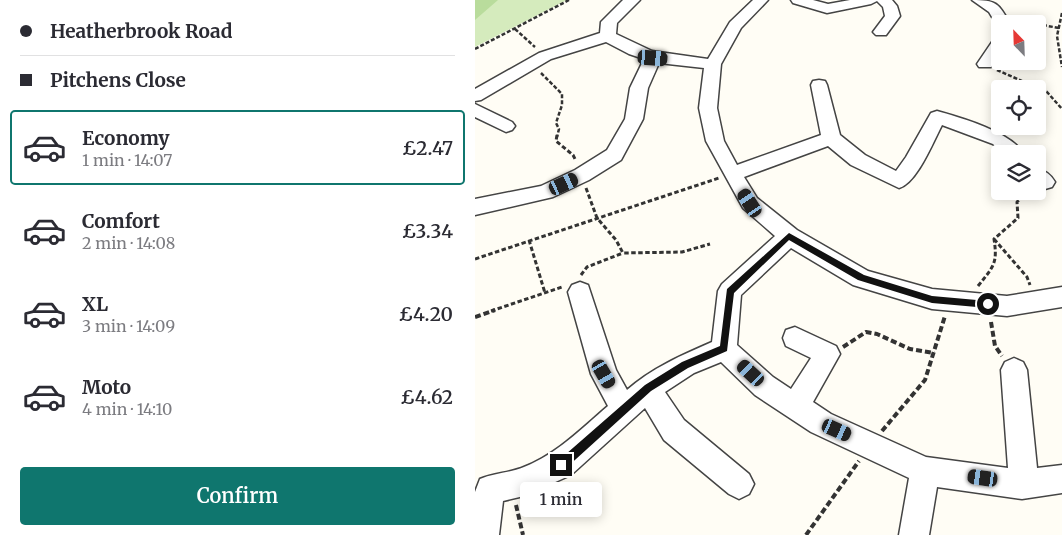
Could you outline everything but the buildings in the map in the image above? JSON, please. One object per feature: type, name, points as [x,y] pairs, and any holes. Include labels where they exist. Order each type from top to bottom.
[{"type":"street","points":[[608,36],[609,22],[623,7],[633,0]]},
{"type":"street","points":[[761,0],[735,25],[713,64],[708,108],[715,141],[750,203],[789,236],[861,278],[932,299],[949,301],[1007,306],[1062,297]]},
{"type":"street","points":[[798,0],[827,9],[871,0]]},
{"type":"street","points":[[879,35],[893,16],[890,6],[883,0]]},
{"type":"street","points":[[979,0],[995,9],[998,15]]},
{"type":"street","points":[[608,36],[627,48],[653,58],[713,64]]},
{"type":"street","points":[[475,96],[538,60],[608,36]]},
{"type":"street","points":[[985,64],[991,55]]},
{"type":"street","points":[[475,207],[546,192],[582,175],[614,155],[634,119],[639,88],[653,58]]},
{"type":"street","points":[[819,85],[831,138],[858,160],[899,181],[914,161],[932,111],[1000,140],[1005,145]]},
{"type":"street","points":[[475,110],[505,126]]},
{"type":"street","points":[[732,174],[831,138]]},
{"type":"street","points":[[724,348],[730,291],[789,236]]},
{"type":"street","points":[[575,286],[604,374],[624,410]]},
{"type":"street","points":[[795,338],[827,354],[795,407]]},
{"type":"street","points":[[484,535],[492,487],[524,482],[561,465],[648,388],[685,365],[724,348]]},
{"type":"street","points":[[724,348],[764,386],[821,423],[925,470],[1025,483],[1062,479]]},
{"type":"street","points":[[1014,370],[1025,483]]},
{"type":"street","points":[[648,388],[674,430],[739,484]]},
{"type":"street","points":[[914,535],[925,470]]},
{"type":"path","points":[[475,49],[569,0]]},
{"type":"path","points":[[1062,14],[1057,36],[1062,67]]},
{"type":"path","points":[[1046,26],[1059,28]]},
{"type":"path","points":[[515,29],[559,87],[564,103],[556,123],[559,129],[556,141],[573,155],[597,218],[616,240],[623,253]]},
{"type":"path","points":[[985,64],[1047,92],[1062,108]]},
{"type":"path","points":[[475,259],[732,174]]},
{"type":"path","points":[[994,239],[1018,218],[1017,202],[1019,200]]},
{"type":"path","points":[[994,239],[1027,277],[1038,302]]},
{"type":"path","points":[[994,239],[997,266],[976,290],[995,346],[1014,370]]},
{"type":"path","points":[[529,240],[545,293]]},
{"type":"path","points":[[475,317],[545,293],[575,286],[587,267],[623,253],[682,252],[710,244]]},
{"type":"path","points":[[806,535],[870,445],[925,380],[949,301]]},
{"type":"path","points":[[827,354],[852,343],[860,334],[866,332],[909,348],[934,354]]},
{"type":"path","points":[[492,487],[523,535]]},
{"type":"green space","points":[[475,0],[567,0],[475,47]]},
{"type":"green space","points":[[475,0],[498,0],[475,20]]},
{"type":"route","points":[[561,465],[648,388],[685,365],[724,348],[730,291],[789,236],[861,278],[932,299],[988,304]]}]
